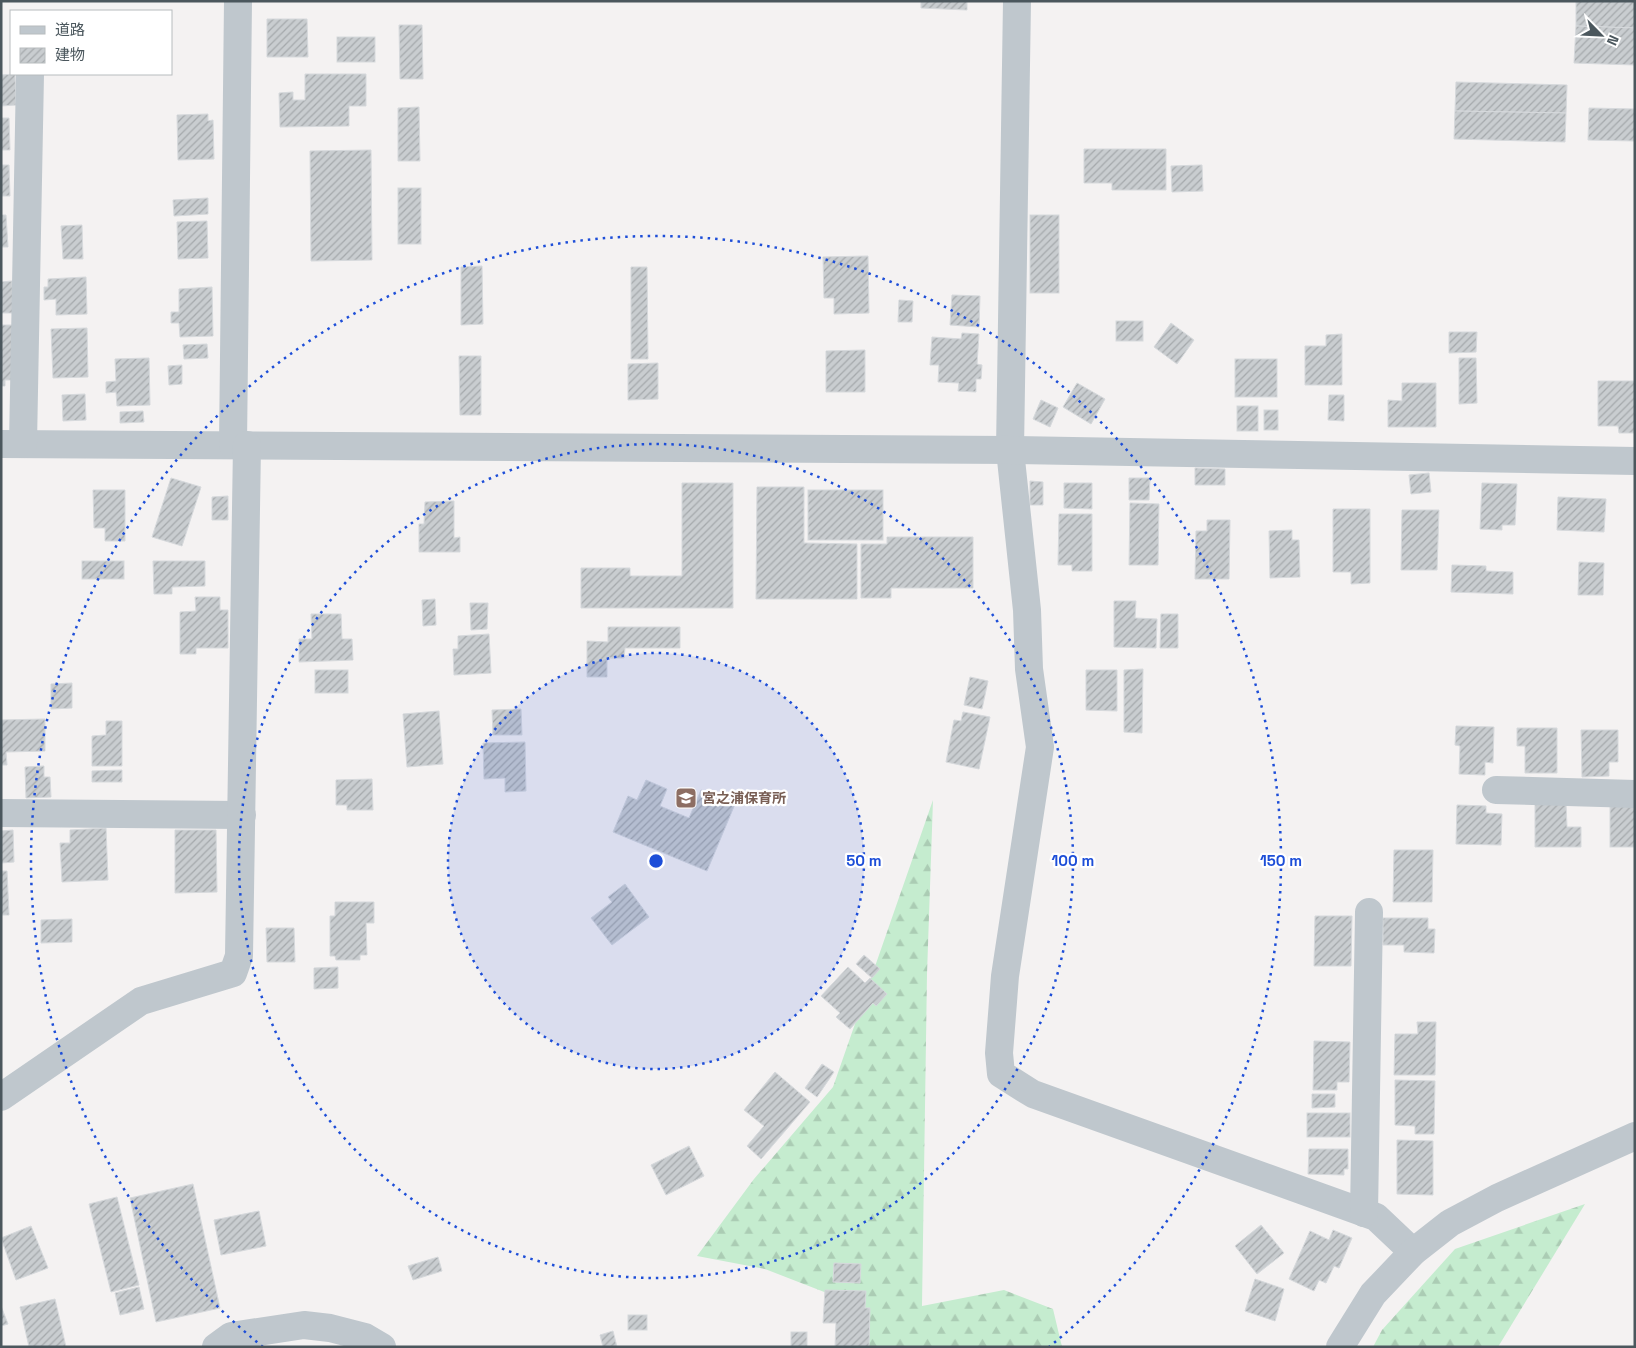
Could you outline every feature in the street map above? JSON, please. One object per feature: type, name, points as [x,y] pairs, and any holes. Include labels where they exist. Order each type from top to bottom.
[{"type":"street","points":[[1,1096],[141,1002],[233,973],[239,956],[242,815],[238,1]]},
{"type":"street","points":[[1017,1],[1010,450],[1027,610],[1029,669],[1040,747],[1005,976],[999,1053],[1001,1074],[1033,1094],[1376,1217],[1413,1252]]},
{"type":"street","points":[[30,75],[12,444],[1010,450],[1635,461]]},
{"type":"street","points":[[1496,790],[1635,794]]},
{"type":"street","points":[[1,813],[242,815]]},
{"type":"street","points":[[1364,1213],[1369,912]]},
{"type":"street","points":[[1340,1347],[1373,1294],[1413,1252],[1450,1223],[1497,1198],[1635,1136]]},
{"type":"street","points":[[216,1347],[231,1336],[304,1325],[330,1328],[365,1337],[382,1347]]},
{"type":"green space","points":[[933,800],[927,974],[922,1306],[1004,1290],[1053,1309],[1062,1347],[850,1347],[850,1302],[765,1269],[697,1256],[754,1179],[833,1087]]},
{"type":"green space","points":[[1585,1204],[1498,1347],[1373,1347],[1382,1330],[1455,1249]]},
{"type":"building","points":[[921,1],[967,1],[967,10],[921,8]]},
{"type":"building","points":[[1576,1],[1635,1],[1635,28],[1576,26]]},
{"type":"building","points":[[267,19],[307,19],[308,57],[267,57]]},
{"type":"building","points":[[399,25],[422,25],[423,79],[400,79]]},
{"type":"building","points":[[1576,26],[1635,28],[1635,65],[1574,63]]},
{"type":"building","points":[[337,37],[375,37],[375,62],[337,62]]},
{"type":"building","points":[[305,74],[366,74],[366,106],[349,106],[349,126],[280,127],[279,93],[293,92],[293,100],[305,100]]},
{"type":"building","points":[[1,75],[15,75],[16,105],[1,106]]},
{"type":"building","points":[[1456,82],[1567,85],[1566,113],[1455,111]]},
{"type":"building","points":[[419,107],[420,161],[398,161],[398,108]]},
{"type":"building","points":[[1589,108],[1635,109],[1635,141],[1588,140]]},
{"type":"building","points":[[1455,111],[1566,113],[1565,142],[1454,139]]},
{"type":"building","points":[[208,114],[208,121],[213,120],[214,159],[178,160],[177,115]]},
{"type":"building","points":[[1,118],[9,118],[10,150],[1,150]]},
{"type":"building","points":[[1084,149],[1166,149],[1166,190],[1112,190],[1112,183],[1084,183]]},
{"type":"building","points":[[371,150],[372,260],[311,261],[310,151]]},
{"type":"building","points":[[1,165],[9,165],[10,196],[1,196]]},
{"type":"building","points":[[1202,165],[1203,191],[1172,192],[1171,166]]},
{"type":"building","points":[[398,188],[421,188],[421,244],[398,244]]},
{"type":"building","points":[[208,198],[208,214],[174,216],[173,200]]},
{"type":"building","points":[[1,215],[6,215],[8,247],[1,247]]},
{"type":"building","points":[[1030,215],[1059,215],[1059,293],[1030,293]]},
{"type":"building","points":[[207,221],[208,258],[178,259],[177,222]]},
{"type":"building","points":[[82,225],[83,259],[63,259],[61,226]]},
{"type":"building","points":[[868,256],[869,313],[834,314],[834,298],[824,298],[823,257]]},
{"type":"building","points":[[482,266],[483,324],[461,325],[461,267]]},
{"type":"building","points":[[631,267],[647,267],[648,359],[631,359]]},
{"type":"building","points":[[86,277],[87,314],[56,315],[56,299],[44,300],[44,287],[48,287],[48,279]]},
{"type":"building","points":[[12,281],[13,313],[1,313],[1,282]]},
{"type":"building","points":[[212,287],[213,336],[180,337],[179,323],[171,323],[171,312],[179,312],[179,289]]},
{"type":"building","points":[[952,295],[980,296],[979,327],[950,325]]},
{"type":"building","points":[[899,300],[913,301],[912,322],[898,322]]},
{"type":"building","points":[[1116,321],[1143,321],[1143,341],[1116,341]]},
{"type":"building","points":[[1171,323],[1194,340],[1177,364],[1154,347]]},
{"type":"building","points":[[1,325],[13,325],[14,380],[5,380],[5,386],[1,386]]},
{"type":"building","points":[[87,328],[88,377],[53,378],[51,329]]},
{"type":"building","points":[[1449,332],[1477,332],[1476,352],[1449,353]]},
{"type":"building","points":[[962,333],[979,334],[977,364],[982,365],[981,379],[976,379],[976,392],[958,391],[959,383],[938,382],[939,365],[930,365],[932,337],[961,339]]},
{"type":"building","points":[[1342,334],[1342,385],[1305,385],[1305,346],[1326,346],[1326,335]]},
{"type":"building","points":[[207,344],[208,358],[184,359],[183,345]]},
{"type":"building","points":[[865,350],[865,392],[826,392],[826,351]]},
{"type":"building","points":[[459,356],[481,356],[481,415],[460,415]]},
{"type":"building","points":[[149,358],[150,405],[117,406],[116,392],[106,393],[106,382],[116,381],[115,359]]},
{"type":"building","points":[[1459,358],[1476,358],[1477,403],[1459,404]]},
{"type":"building","points":[[1235,359],[1277,359],[1277,397],[1235,397]]},
{"type":"building","points":[[658,363],[658,399],[628,400],[628,364]]},
{"type":"building","points":[[182,365],[182,384],[169,385],[168,366]]},
{"type":"building","points":[[1598,381],[1635,381],[1635,433],[1619,433],[1618,426],[1598,426]]},
{"type":"building","points":[[1077,383],[1105,399],[1091,424],[1063,407]]},
{"type":"building","points":[[1402,383],[1436,383],[1436,427],[1388,427],[1388,400],[1402,401]]},
{"type":"building","points":[[85,394],[86,420],[63,421],[62,395]]},
{"type":"building","points":[[1329,395],[1344,395],[1344,421],[1328,420]]},
{"type":"building","points":[[1041,400],[1058,408],[1050,427],[1033,419]]},
{"type":"building","points":[[1237,406],[1258,406],[1258,431],[1237,431]]},
{"type":"building","points":[[1264,410],[1278,410],[1278,430],[1264,430]]},
{"type":"building","points":[[143,411],[144,422],[120,423],[120,412]]},
{"type":"building","points":[[1195,468],[1225,469],[1225,485],[1195,485]]},
{"type":"building","points":[[1429,473],[1431,492],[1411,494],[1409,475]]},
{"type":"building","points":[[171,478],[201,487],[182,546],[152,537]]},
{"type":"building","points":[[1129,478],[1150,478],[1149,500],[1129,500]]},
{"type":"building","points":[[1030,481],[1043,482],[1043,505],[1030,505]]},
{"type":"building","points":[[682,483],[733,483],[733,608],[581,608],[581,568],[630,568],[630,576],[682,576]]},
{"type":"building","points":[[1064,483],[1092,483],[1092,509],[1064,508]]},
{"type":"building","points":[[1482,483],[1517,484],[1515,525],[1502,525],[1502,530],[1480,529]]},
{"type":"building","points":[[757,487],[804,487],[804,543],[857,544],[857,599],[756,599]]},
{"type":"building","points":[[93,490],[125,490],[125,541],[105,541],[105,528],[94,528]]},
{"type":"building","points":[[808,490],[883,490],[883,540],[808,540]]},
{"type":"building","points":[[228,496],[228,520],[212,520],[212,497]]},
{"type":"building","points":[[1558,497],[1606,499],[1604,532],[1557,530]]},
{"type":"building","points":[[454,501],[454,538],[460,537],[460,552],[419,552],[419,524],[424,524],[425,502]]},
{"type":"building","points":[[1130,503],[1159,504],[1158,565],[1129,565]]},
{"type":"building","points":[[1333,509],[1370,509],[1370,583],[1351,584],[1351,572],[1333,572]]},
{"type":"building","points":[[1402,510],[1439,510],[1437,570],[1401,570]]},
{"type":"building","points":[[1059,514],[1092,514],[1092,571],[1072,571],[1072,565],[1058,565]]},
{"type":"building","points":[[1207,520],[1230,520],[1229,579],[1195,579],[1196,531],[1207,531]]},
{"type":"building","points":[[1292,530],[1292,540],[1299,540],[1300,577],[1270,578],[1269,531]]},
{"type":"building","points":[[887,537],[973,537],[973,588],[891,588],[891,598],[861,598],[861,544],[887,544]]},
{"type":"building","points":[[82,561],[124,561],[124,579],[82,579]]},
{"type":"building","points":[[153,561],[205,561],[205,586],[172,587],[172,594],[154,594]]},
{"type":"building","points":[[1579,562],[1604,563],[1603,595],[1578,595]]},
{"type":"building","points":[[1452,565],[1486,566],[1486,571],[1513,572],[1513,594],[1451,592]]},
{"type":"building","points":[[195,597],[220,597],[220,610],[228,610],[228,648],[196,648],[196,654],[180,654],[180,612],[196,611]]},
{"type":"building","points":[[435,599],[436,625],[423,626],[422,600]]},
{"type":"building","points":[[1114,601],[1136,601],[1135,618],[1157,619],[1156,648],[1114,647]]},
{"type":"building","points":[[470,603],[488,603],[487,629],[471,630]]},
{"type":"building","points":[[311,614],[341,614],[342,639],[352,639],[353,660],[299,662],[299,639],[312,639]]},
{"type":"building","points":[[1161,614],[1178,614],[1178,648],[1160,648]]},
{"type":"building","points":[[608,627],[680,627],[680,648],[625,648],[624,658],[607,658],[607,677],[587,677],[587,641],[608,642]]},
{"type":"building","points":[[489,634],[491,673],[454,675],[453,649],[458,649],[458,636]]},
{"type":"building","points":[[1143,669],[1142,733],[1124,732],[1124,670]]},
{"type":"building","points":[[315,670],[348,670],[348,693],[315,693]]},
{"type":"building","points":[[1086,670],[1117,670],[1117,711],[1086,710]]},
{"type":"building","points":[[970,677],[988,681],[982,709],[964,705]]},
{"type":"building","points":[[72,683],[72,708],[51,709],[51,684]]},
{"type":"building","points":[[521,709],[522,735],[493,735],[492,710]]},
{"type":"building","points":[[439,711],[443,764],[407,767],[403,714]]},
{"type":"building","points":[[963,712],[990,717],[979,769],[946,762],[954,720],[961,721]]},
{"type":"building","points":[[45,719],[45,751],[6,752],[7,765],[1,765],[1,720]]},
{"type":"building","points":[[106,721],[122,721],[122,766],[92,766],[92,736],[106,735]]},
{"type":"building","points":[[1456,726],[1494,727],[1493,763],[1485,762],[1485,775],[1459,774],[1460,746],[1455,745]]},
{"type":"building","points":[[1517,728],[1557,728],[1557,773],[1525,773],[1525,746],[1517,746]]},
{"type":"building","points":[[1581,730],[1618,730],[1618,762],[1609,762],[1609,776],[1582,777]]},
{"type":"building","points":[[525,742],[526,791],[505,792],[505,778],[484,779],[483,743]]},
{"type":"building","points":[[44,766],[44,777],[50,777],[51,797],[26,798],[25,767]]},
{"type":"building","points":[[122,770],[122,782],[92,782],[92,771]]},
{"type":"building","points":[[372,779],[373,810],[347,810],[347,805],[336,805],[336,780]]},
{"type":"building","points":[[646,780],[667,789],[660,806],[689,818],[701,790],[735,804],[707,871],[613,832],[628,796],[637,800]]},
{"type":"building","points":[[1535,804],[1566,804],[1567,827],[1581,827],[1581,847],[1535,847]]},
{"type":"building","points":[[1457,805],[1486,806],[1486,813],[1502,814],[1501,845],[1456,844]]},
{"type":"building","points":[[1610,805],[1635,805],[1635,847],[1610,847]]},
{"type":"building","points":[[106,828],[108,880],[62,882],[60,843],[70,843],[70,830]]},
{"type":"building","points":[[13,830],[14,862],[1,863],[1,831]]},
{"type":"building","points":[[175,830],[216,830],[217,892],[175,893]]},
{"type":"building","points":[[1394,850],[1433,850],[1432,902],[1393,902]]},
{"type":"building","points":[[1,871],[7,871],[9,915],[1,915]]},
{"type":"building","points":[[625,884],[649,917],[612,945],[591,918],[612,902],[608,897]]},
{"type":"building","points":[[335,902],[374,902],[374,923],[366,923],[367,955],[360,955],[360,960],[336,960],[335,956],[330,956],[330,916],[335,916]]},
{"type":"building","points":[[1315,916],[1352,916],[1351,966],[1314,966]]},
{"type":"building","points":[[1383,918],[1428,918],[1428,929],[1435,929],[1434,953],[1404,952],[1404,945],[1383,945]]},
{"type":"building","points":[[72,919],[72,942],[41,943],[41,920]]},
{"type":"building","points":[[266,928],[294,928],[295,962],[267,962]]},
{"type":"building","points":[[864,955],[880,969],[872,978],[856,964]]},
{"type":"building","points":[[338,967],[338,988],[314,989],[314,968]]},
{"type":"building","points":[[848,967],[865,983],[870,978],[887,994],[876,1006],[873,1003],[850,1029],[836,1017],[840,1013],[821,996]]},
{"type":"building","points":[[1417,1022],[1436,1022],[1435,1075],[1394,1075],[1395,1034],[1418,1034]]},
{"type":"building","points":[[1314,1041],[1350,1042],[1349,1082],[1337,1082],[1337,1090],[1313,1090]]},
{"type":"building","points":[[822,1064],[834,1072],[817,1097],[805,1088]]},
{"type":"building","points":[[775,1072],[810,1102],[761,1159],[747,1146],[764,1126],[744,1110]]},
{"type":"building","points":[[1395,1080],[1435,1081],[1434,1134],[1415,1134],[1415,1126],[1395,1125]]},
{"type":"building","points":[[1312,1094],[1335,1094],[1335,1107],[1312,1108]]},
{"type":"building","points":[[1307,1113],[1350,1113],[1350,1137],[1307,1137]]},
{"type":"building","points":[[1397,1140],[1433,1141],[1433,1195],[1397,1194]]},
{"type":"building","points":[[689,1146],[704,1176],[666,1195],[651,1165]]},
{"type":"building","points":[[1309,1149],[1348,1149],[1348,1169],[1344,1169],[1344,1175],[1308,1174]]},
{"type":"building","points":[[193,1184],[220,1308],[156,1322],[130,1198]]},
{"type":"building","points":[[117,1197],[139,1285],[111,1292],[89,1204]]},
{"type":"building","points":[[259,1211],[266,1246],[221,1255],[214,1220]]},
{"type":"building","points":[[1261,1225],[1284,1253],[1257,1274],[1235,1246]]},
{"type":"building","points":[[31,1226],[48,1268],[16,1280],[1,1238]]},
{"type":"building","points":[[1333,1230],[1352,1238],[1339,1268],[1334,1266],[1326,1283],[1319,1280],[1314,1291],[1289,1279],[1310,1231],[1329,1240]]},
{"type":"building","points":[[438,1257],[442,1271],[413,1280],[408,1266]]},
{"type":"building","points":[[834,1263],[861,1264],[860,1283],[833,1282]]},
{"type":"building","points":[[1255,1279],[1284,1289],[1275,1321],[1245,1311]]},
{"type":"building","points":[[139,1287],[144,1309],[120,1315],[115,1293]]},
{"type":"building","points":[[825,1290],[866,1291],[865,1308],[870,1308],[869,1347],[835,1347],[836,1323],[823,1323]]},
{"type":"building","points":[[55,1299],[66,1347],[29,1347],[20,1307]]},
{"type":"building","points":[[1,1306],[8,1324],[1,1326]]},
{"type":"building","points":[[628,1315],[647,1315],[647,1330],[628,1330]]},
{"type":"building","points":[[613,1331],[617,1347],[603,1347],[600,1335]]},
{"type":"building","points":[[791,1332],[807,1332],[807,1347],[791,1347]]},
{"type":"place","name":"宮之浦保育所","points":[[686,798]]}]
